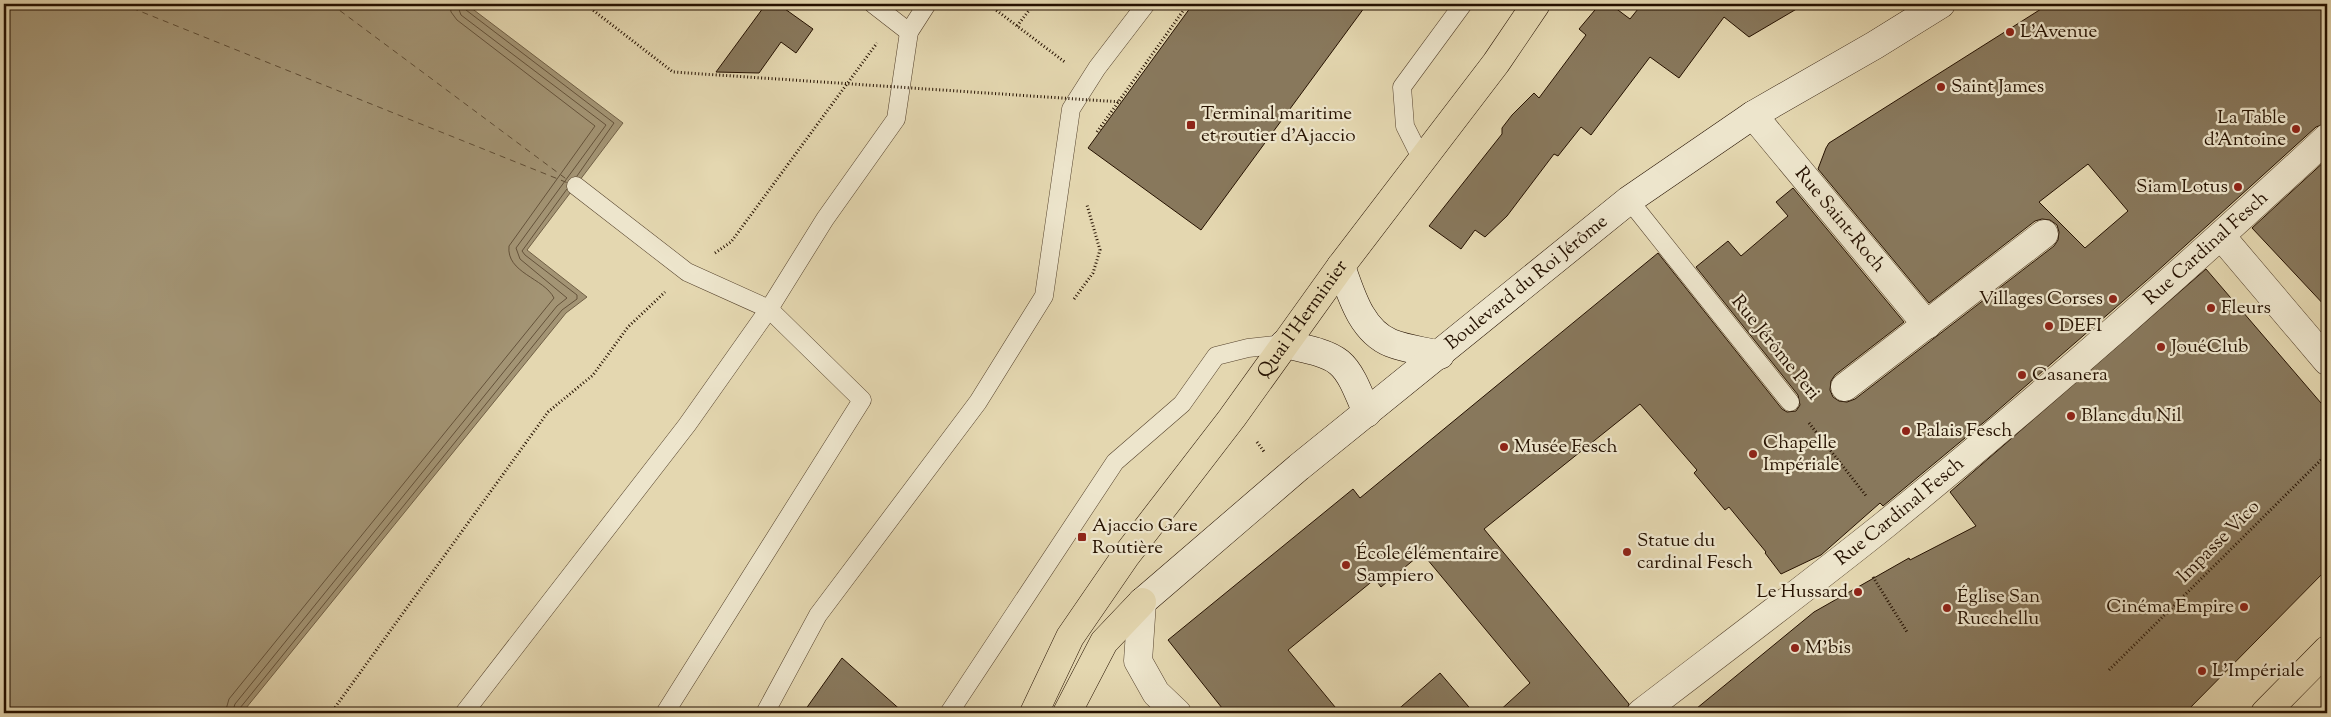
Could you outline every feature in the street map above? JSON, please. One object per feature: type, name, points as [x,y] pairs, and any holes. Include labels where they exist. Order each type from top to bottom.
[{"type":"main road","name":"Quai l'Herminier","points":[[1034,713],[1070,636],[1125,557],[1232,418],[1421,158],[1496,63],[1536,4]]},
{"type":"main road","points":[[1066,713],[1104,642],[1142,602]]},
{"type":"main road","points":[[2265,713],[2327,650]]},
{"type":"street","name":"Boulevard du Roi Jérôme","points":[[1142,602],[1283,481],[1629,200],[1753,114],[1875,46],[1932,6]]},
{"type":"street","name":"Rue Saint-Roch","points":[[1753,114],[1926,325]]},
{"type":"street","name":"Rue Cardinal Fesch","points":[[1641,713],[1886,524],[2009,422],[2221,236],[2327,138]]},
{"type":"street","points":[[1845,387],[2044,234]]},
{"type":"street","points":[[2221,236],[2327,362]]},
{"type":"street","points":[[1341,266],[1358,311],[1372,330],[1390,343],[1440,355]]},
{"type":"street","points":[[1284,344],[1323,352],[1343,364],[1355,383],[1367,413]]},
{"type":"street","points":[[1142,602],[1138,661],[1156,693],[1177,713]]},
{"type":"lane","points":[[873,4],[909,32]]},
{"type":"lane","points":[[464,713],[687,425],[769,309],[825,219],[896,119],[909,32],[927,4]]},
{"type":"lane","points":[[765,713],[818,615],[978,402],[1044,296],[1071,109],[1097,68],[1146,4]]},
{"type":"lane","points":[[1421,158],[1405,126],[1402,87],[1463,4]]},
{"type":"lane","points":[[576,186],[687,272],[769,309],[862,400],[665,713]]},
{"type":"lane","name":"Rue Jérôme Peri","points":[[1629,200],[1790,402]]},
{"type":"lane","points":[[949,713],[1115,462],[1182,404],[1216,356],[1248,348],[1284,344]]},
{"type":"path","points":[[585,4],[674,72],[1121,102]]},
{"type":"path","points":[[988,4],[1074,68],[1097,68],[1149,58],[1188,4]]},
{"type":"path","points":[[1017,26],[1034,4]]},
{"type":"path","points":[[332,713],[548,412],[593,375],[628,327],[687,272],[731,242],[894,21]]},
{"type":"path","name":"Rue Jérôme Peri","points":[[1790,402],[1826,442],[1886,524]]},
{"type":"path","points":[[1232,418],[1248,432],[1276,467],[1283,481]]},
{"type":"path","name":"Impasse Vico","points":[[2109,670],[2327,454]]},
{"type":"path","points":[[1888,601],[1907,632]]},
{"type":"water","points":[[4,4],[466,4],[623,123],[527,250],[587,297],[566,313],[242,713],[4,713]]},
{"type":"building","points":[[766,4],[778,4],[813,29],[796,53],[781,42],[759,73],[716,72]]},
{"type":"building","name":"Terminal maritime et routier d'Ajaccio","points":[[1193,4],[1367,4],[1201,230],[1088,148]]},
{"type":"building","points":[[1600,4],[1610,4],[1630,19],[1642,4],[1805,4],[1749,37],[1724,17],[1679,78],[1650,57],[1591,135],[1581,127],[1558,156],[1554,154],[1507,216],[1485,237],[1475,230],[1461,249],[1429,226],[1502,134],[1502,128],[1512,115],[1534,93],[1539,98],[1586,35],[1579,29]]},
{"type":"building","points":[[2049,4],[2327,4],[2327,123],[2316,127],[2154,274],[1989,418],[1883,506],[1880,503],[1821,555],[1781,574],[1766,552],[1729,507],[1725,510],[1694,473],[1697,470],[1640,404],[1484,529],[1629,704],[1626,713],[1497,713],[1530,683],[1422,553],[1381,587],[1375,579],[1288,650],[1340,713],[1226,713],[1168,640],[1353,489],[1360,498],[1658,253],[1782,409],[1787,412],[1796,411],[1800,405],[1798,395],[1696,267],[1728,241],[1741,256],[1788,216],[1776,202],[1793,188],[1904,322],[1835,375],[1831,381],[1830,390],[1833,397],[1839,401],[1847,402],[1855,399],[2054,246],[2058,240],[2059,232],[2057,225],[2050,220],[2042,219],[2035,221],[1929,303],[1818,169],[1829,143]],"holes":[[[2088,164],[2128,211],[2085,248],[2039,202]]]},
{"type":"building","points":[[2327,159],[2327,308],[2252,228]]},
{"type":"building","points":[[2206,269],[2327,410],[2327,569],[2185,713],[1691,713],[1814,612],[1909,558],[1910,560],[1976,526],[1950,492]]},
{"type":"building","points":[[842,658],[904,713],[803,713]]},
{"type":"building","points":[[1440,673],[1474,713],[1394,713]]},
{"type":"ferry route","points":[[122,4],[568,183]]},
{"type":"ferry route","points":[[331,4],[569,181]]},
{"type":"place","name":"L'Avenue","points":[[2010,32]]},
{"type":"place","name":"Saint James","points":[[1941,87]]},
{"type":"place","name":"Terminal maritime et routier d'Ajaccio","points":[[1191,125]]},
{"type":"place","name":"La Table d'Antoine","points":[[2296,129]]},
{"type":"place","name":"Siam Lotus","points":[[2238,187]]},
{"type":"place","name":"Villages Corses","points":[[2113,299]]},
{"type":"place","name":"Fleurs","points":[[2211,308]]},
{"type":"place","name":"DEFI","points":[[2049,326]]},
{"type":"place","name":"JouéClub","points":[[2161,347]]},
{"type":"place","name":"Casanera","points":[[2022,375]]},
{"type":"place","name":"Blanc du Nil","points":[[2071,416]]},
{"type":"place","name":"Palais Fesch","points":[[1906,431]]},
{"type":"place","name":"Musée Fesch","points":[[1504,447]]},
{"type":"place","name":"Chapelle Impériale","points":[[1753,454]]},
{"type":"place","name":"Ajaccio Gare Routière","points":[[1082,537]]},
{"type":"place","name":"Statue du cardinal Fesch","points":[[1627,552]]},
{"type":"place","name":"École élémentaire Sampiero","points":[[1346,565]]},
{"type":"place","name":"Le Hussard","points":[[1858,592]]},
{"type":"place","name":"Cinéma Empire","points":[[2244,607]]},
{"type":"place","name":"Église San Rucchellu","points":[[1947,608]]},
{"type":"place","name":"M'bis","points":[[1795,648]]},
{"type":"place","name":"L'Impériale","points":[[2202,671]]}]
